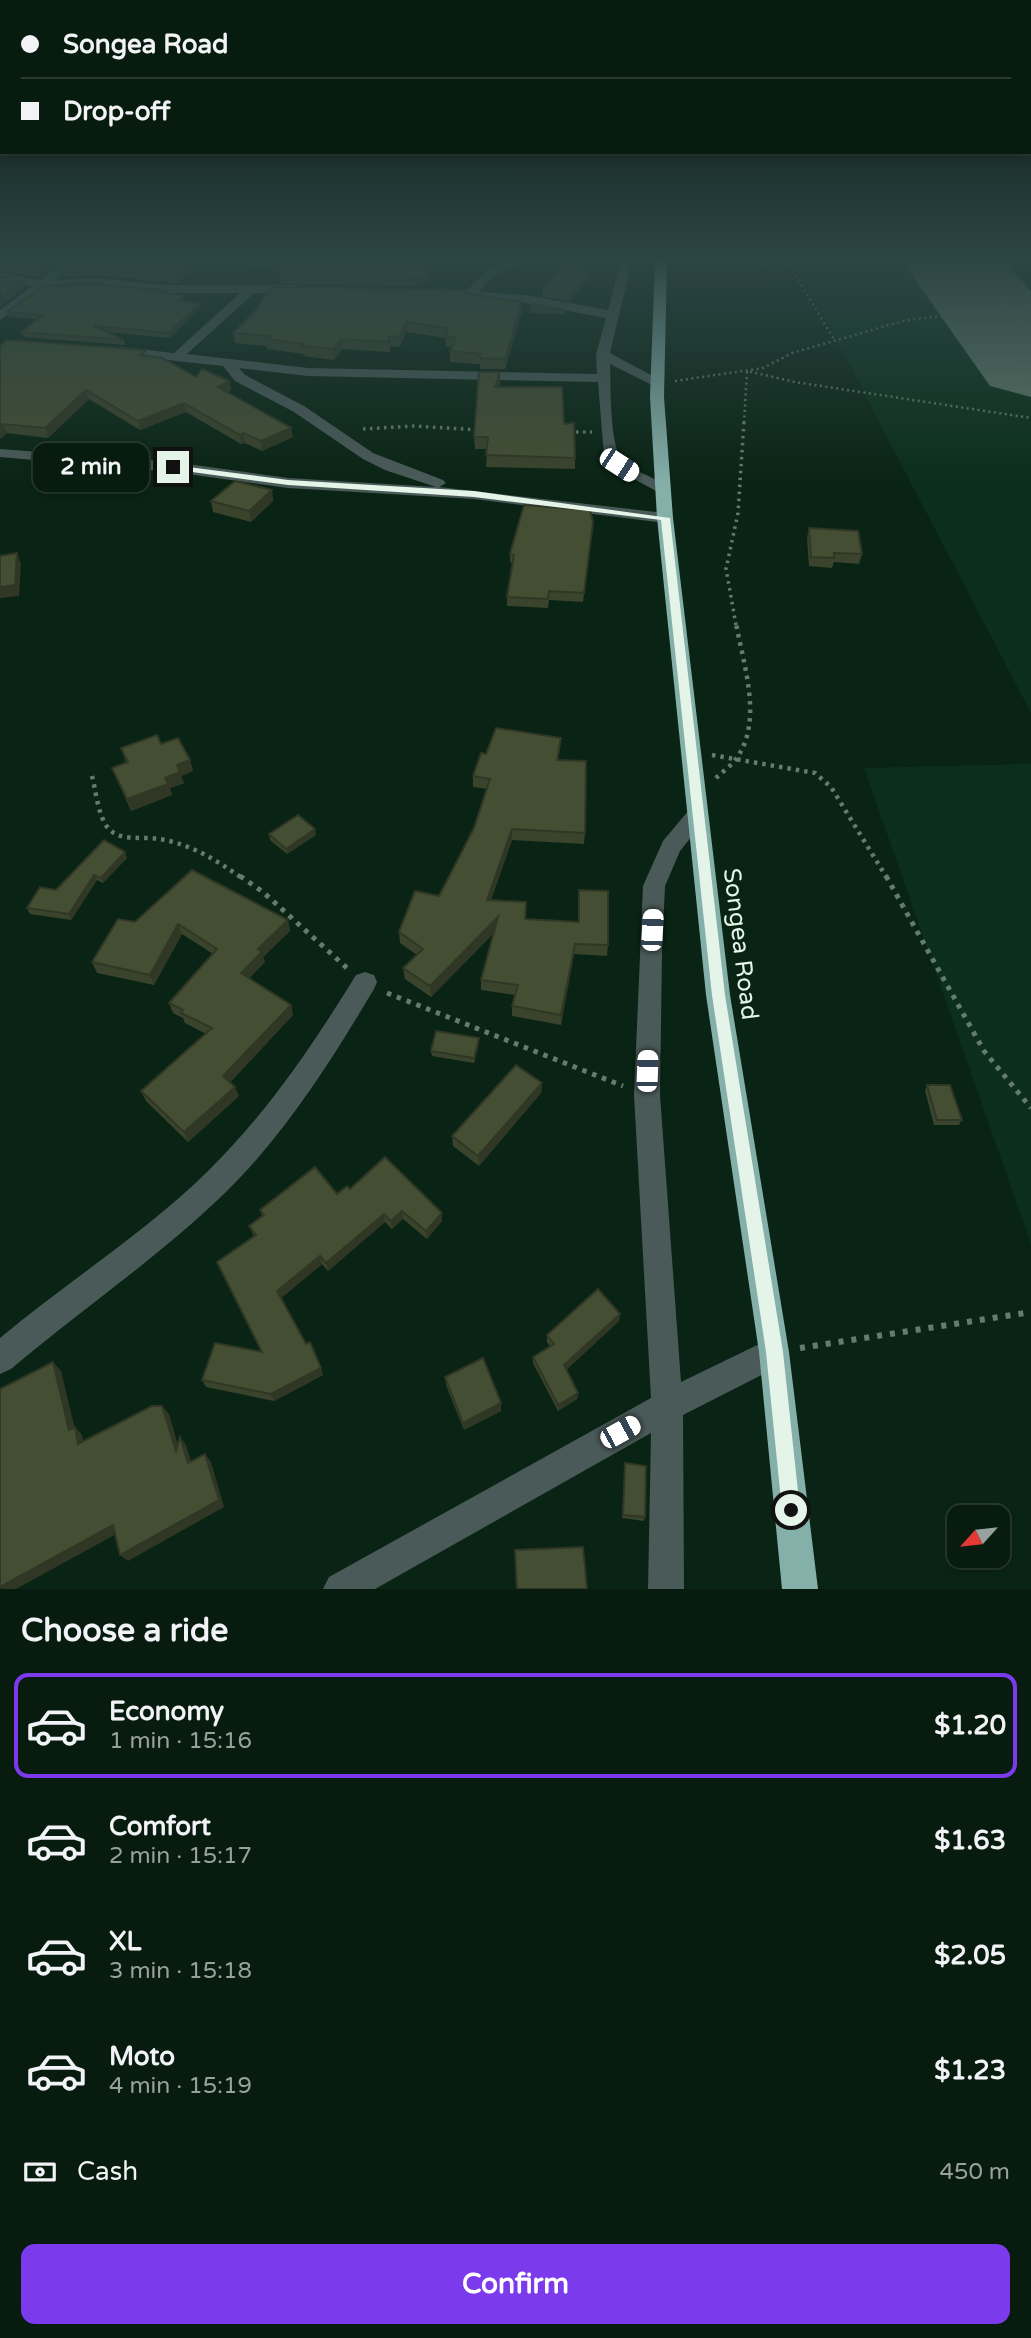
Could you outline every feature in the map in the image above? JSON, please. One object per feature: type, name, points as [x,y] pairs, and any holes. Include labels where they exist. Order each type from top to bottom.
[{"type":"highway","name":"Songea Road","points":[[659,335],[657,382],[665,518],[696,807],[719,995],[774,1352],[800,1589]]},
{"type":"street","points":[[178,356],[201,335]]},
{"type":"street","points":[[608,335],[603,355],[603,378],[611,456],[619,465],[663,489]]},
{"type":"street","points":[[104,350],[308,372],[603,378]]},
{"type":"street","points":[[603,355],[657,382]]},
{"type":"street","points":[[229,365],[240,377],[299,409],[390,467],[474,494]]},
{"type":"street","points":[[0,453],[173,467],[288,483],[474,494],[665,518]]},
{"type":"street","points":[[666,1589],[667,1406],[646,1095],[654,886],[671,847],[696,807]]},
{"type":"street","points":[[0,1358],[173,1221],[244,1153],[319,1059],[365,982]]},
{"type":"street","points":[[341,1589],[667,1406],[774,1352]]},
{"type":"path","points":[[831,335],[835,341]]},
{"type":"path","points":[[657,382],[763,368],[792,353],[855,335]]},
{"type":"path","points":[[747,371],[796,382],[1031,418]]},
{"type":"path","points":[[696,807],[737,758],[746,736],[751,699],[726,569],[738,513],[747,371]]},
{"type":"path","points":[[324,427],[414,426],[489,430]]},
{"type":"path","points":[[556,432],[607,432]]},
{"type":"path","points":[[737,758],[815,773],[831,787],[863,835],[984,1051],[1031,1108]]},
{"type":"path","points":[[92,776],[106,826],[117,836],[174,842],[212,857],[263,892],[365,982],[445,1018],[646,1095]]},
{"type":"path","points":[[774,1352],[1031,1312]]},
{"type":"shaded area","points":[[834,335],[1031,335],[1031,713]]},
{"type":"shaded area","points":[[1031,764],[1031,1244],[864,768]]},
{"type":"building","points":[[62,335],[114,335],[124,340]]},
{"type":"building","points":[[260,335],[400,335],[389,336],[389,342],[341,339],[333,349],[266,339],[271,336]]},
{"type":"building","points":[[512,335],[505,359],[480,358],[480,354],[450,351],[456,337],[445,337]]},
{"type":"building","points":[[6,340],[146,350],[141,355],[162,358],[196,377],[202,369],[229,381],[218,387],[291,428],[261,441],[243,433],[240,435],[184,403],[138,421],[86,390],[45,428],[3,424],[0,427],[0,346]]},
{"type":"building","points":[[479,372],[500,372],[495,387],[562,387],[564,424],[574,423],[575,458],[486,455],[488,437],[474,437]]},
{"type":"building","points":[[235,481],[272,490],[249,511],[211,501]]},
{"type":"building","points":[[524,505],[590,510],[593,522],[584,593],[549,591],[548,599],[507,597],[514,555],[510,554]]},
{"type":"building","points":[[809,528],[858,531],[862,554],[834,553],[834,558],[811,557]]},
{"type":"building","points":[[17,553],[15,585],[0,587],[0,556]]},
{"type":"building","points":[[496,728],[561,738],[557,760],[586,761],[585,833],[512,829],[487,900],[526,902],[525,919],[579,922],[579,890],[608,891],[608,945],[575,944],[561,1015],[512,1006],[518,985],[481,980],[498,917],[430,986],[403,968],[423,949],[399,932],[415,891],[439,896],[474,828],[490,779],[473,776],[481,753],[486,754]]},
{"type":"building","points":[[157,735],[161,744],[178,738],[190,760],[177,765],[180,772],[165,778],[168,784],[127,799],[112,768],[128,762],[121,748]]},
{"type":"building","points":[[298,815],[315,829],[286,849],[269,834]]},
{"type":"building","points":[[104,840],[125,852],[101,878],[94,875],[69,914],[27,908],[40,887],[56,890]]},
{"type":"building","points":[[192,870],[288,920],[258,949],[262,952],[241,973],[291,1005],[223,1076],[235,1087],[184,1132],[141,1091],[212,1028],[181,1013],[183,1010],[169,1003],[217,949],[178,924],[150,975],[92,962],[118,919],[135,922]]},
{"type":"building","points":[[436,1031],[479,1038],[474,1058],[431,1051]]},
{"type":"building","points":[[516,1065],[542,1083],[478,1156],[452,1136]]},
{"type":"building","points":[[927,1085],[950,1085],[962,1120],[937,1120]]},
{"type":"building","points":[[385,1157],[442,1213],[426,1231],[402,1211],[391,1221],[384,1214],[326,1263],[320,1256],[277,1291],[306,1344],[310,1342],[321,1368],[271,1394],[202,1380],[215,1343],[262,1352],[217,1262],[256,1235],[249,1226],[264,1215],[260,1210],[315,1167],[337,1194],[347,1186],[350,1189]]},
{"type":"building","points":[[598,1289],[620,1314],[564,1365],[578,1393],[558,1405],[533,1357],[554,1344],[547,1335]]},
{"type":"building","points":[[483,1358],[501,1403],[463,1423],[445,1377]]},
{"type":"building","points":[[53,1362],[69,1430],[75,1427],[78,1444],[152,1406],[162,1406],[176,1451],[180,1437],[188,1463],[205,1454],[219,1500],[120,1555],[113,1525],[0,1587],[0,1389]]},
{"type":"building","points":[[625,1463],[646,1466],[645,1517],[623,1515]]},
{"type":"building","points":[[583,1547],[587,1589],[517,1589],[515,1550]]},
{"type":"runway","points":[[1010,335],[1031,362]]},
{"type":"route","points":[[173,467],[288,483],[474,494],[665,518],[719,995],[774,1352],[791,1510]]}]
